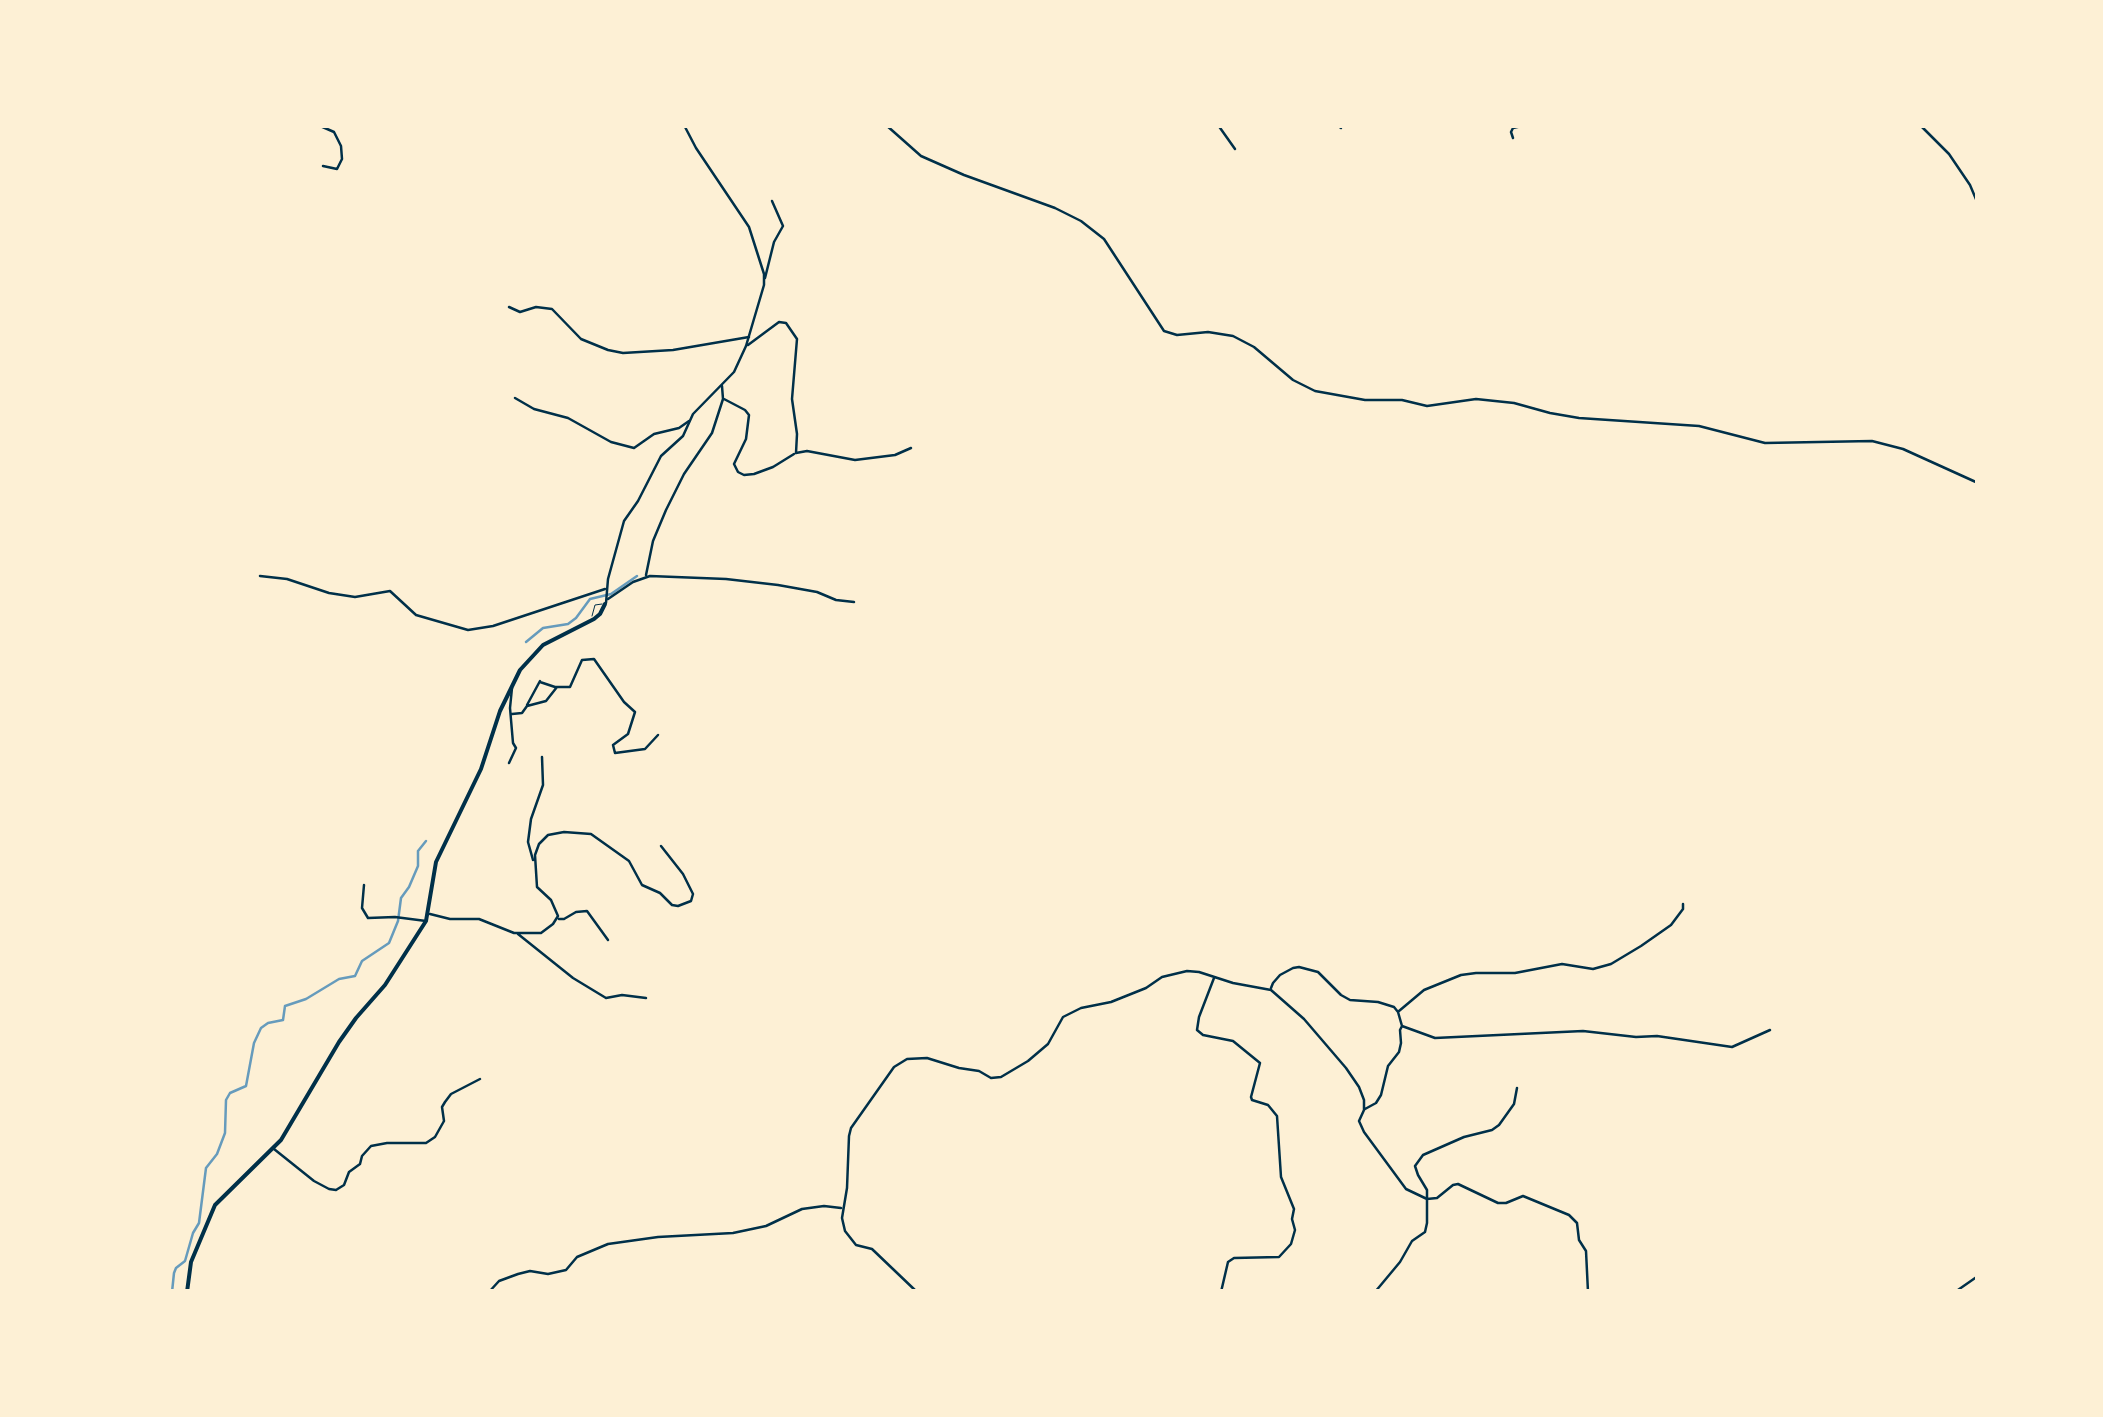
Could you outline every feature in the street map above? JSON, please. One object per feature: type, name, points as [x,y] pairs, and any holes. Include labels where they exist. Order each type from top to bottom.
[{"type":"main road","points":[[187,1292],[191,1262],[210,1212],[292,1123],[339,1042],[385,986],[426,921],[436,862],[481,769],[500,710],[520,670],[543,645],[600,614],[606,596]]},
{"type":"street","points":[[318,125],[334,132],[341,146],[342,159],[336,169],[323,166]]},
{"type":"street","points":[[684,125],[748,227],[764,279]]},
{"type":"street","points":[[886,125],[922,156],[1081,222],[1104,239],[1164,330],[1177,335],[1208,332],[1233,336],[1254,347],[1293,380],[1315,391],[1427,406],[1476,399],[1550,414],[1699,426],[1764,443],[1872,441],[1903,449],[1978,483]]},
{"type":"street","points":[[1218,125],[1235,150]]},
{"type":"street","points":[[1513,138],[1514,128],[1526,125]]},
{"type":"street","points":[[1920,125],[1949,154],[1978,204]]},
{"type":"street","points":[[606,596],[624,521],[660,456],[683,436],[693,414],[734,372],[746,346],[774,242],[783,224],[772,200]]},
{"type":"street","points":[[509,307],[520,312],[536,306],[552,310],[581,339],[623,353],[673,350],[749,336]]},
{"type":"street","points":[[746,346],[779,322],[786,323],[797,339],[792,399],[796,453]]},
{"type":"street","points":[[646,576],[653,540],[677,487],[712,433],[723,399],[722,386]]},
{"type":"street","points":[[516,398],[534,409],[568,418],[611,442],[634,448],[654,434],[690,421]]},
{"type":"street","points":[[723,399],[748,415],[746,439],[734,461],[738,472],[744,475],[807,451],[856,460],[895,455],[912,448]]},
{"type":"street","points":[[260,576],[287,579],[354,598],[390,591],[416,615],[468,630],[606,596],[646,576],[772,584],[854,602]]},
{"type":"street","points":[[510,714],[522,713],[540,682],[570,687],[582,660],[594,659],[635,712],[628,734],[614,743],[615,754],[644,749],[658,735]]},
{"type":"street","points":[[510,763],[516,748],[510,714],[512,686]]},
{"type":"street","points":[[527,706],[546,701],[557,687]]},
{"type":"street","points":[[542,757],[543,785],[528,842],[537,886],[551,900],[558,918]]},
{"type":"street","points":[[534,861],[548,835],[592,834],[629,861],[642,885],[678,906],[694,898],[694,894],[662,846]]},
{"type":"street","points":[[364,885],[362,908],[368,918],[426,921]]},
{"type":"street","points":[[1398,1012],[1424,990],[1460,975],[1515,973],[1562,964],[1593,969],[1611,964],[1671,925],[1684,904]]},
{"type":"street","points":[[558,918],[587,911],[608,940]]},
{"type":"street","points":[[429,914],[479,919],[517,933],[541,934],[558,918]]},
{"type":"street","points":[[517,933],[573,978],[606,998],[646,998]]},
{"type":"street","points":[[1271,990],[1280,975],[1299,967],[1318,972],[1350,1000],[1378,1002],[1398,1012],[1402,1026],[1399,1052],[1388,1066],[1379,1100],[1364,1110]]},
{"type":"street","points":[[917,1292],[872,1250],[848,1237],[842,1224],[851,1128],[882,1084],[901,1062],[916,1057],[1001,1078],[1048,1044],[1063,1016],[1111,1002],[1180,972],[1199,972],[1271,990],[1304,1019],[1359,1087],[1364,1132],[1406,1189],[1427,1200],[1458,1184],[1498,1203],[1523,1196],[1565,1212],[1577,1223],[1579,1240],[1586,1250],[1588,1292]]},
{"type":"street","points":[[1214,976],[1197,1030],[1203,1035],[1233,1041],[1260,1063],[1251,1098],[1278,1116],[1282,1177],[1294,1208],[1291,1244],[1278,1257],[1240,1256],[1228,1262],[1221,1292]]},
{"type":"street","points":[[1402,1026],[1434,1038],[1583,1031],[1732,1047],[1770,1030]]},
{"type":"street","points":[[272,1148],[314,1181],[336,1190],[344,1185],[349,1172],[360,1164],[371,1146],[426,1143],[436,1137],[444,1121],[445,1102],[480,1079]]},
{"type":"street","points":[[1375,1292],[1412,1242],[1425,1232],[1427,1190],[1418,1175],[1418,1161],[1430,1151],[1499,1125],[1514,1104],[1517,1088]]},
{"type":"street","points":[[489,1292],[498,1282],[518,1274],[566,1270],[577,1257],[608,1244],[733,1233],[766,1226],[812,1207],[842,1208]]},
{"type":"street","points":[[1955,1292],[1978,1276]]},
{"type":"waterway","points":[[526,642],[543,628],[568,624],[590,599],[611,594],[637,576]]},
{"type":"waterway","points":[[172,1292],[174,1273],[185,1261],[199,1223],[206,1168],[225,1133],[226,1100],[230,1093],[246,1086],[254,1043],[261,1028],[283,1020],[285,1006],[306,999],[339,979],[355,976],[362,961],[389,943],[398,921],[401,898],[418,866],[418,851],[426,841]]}]
